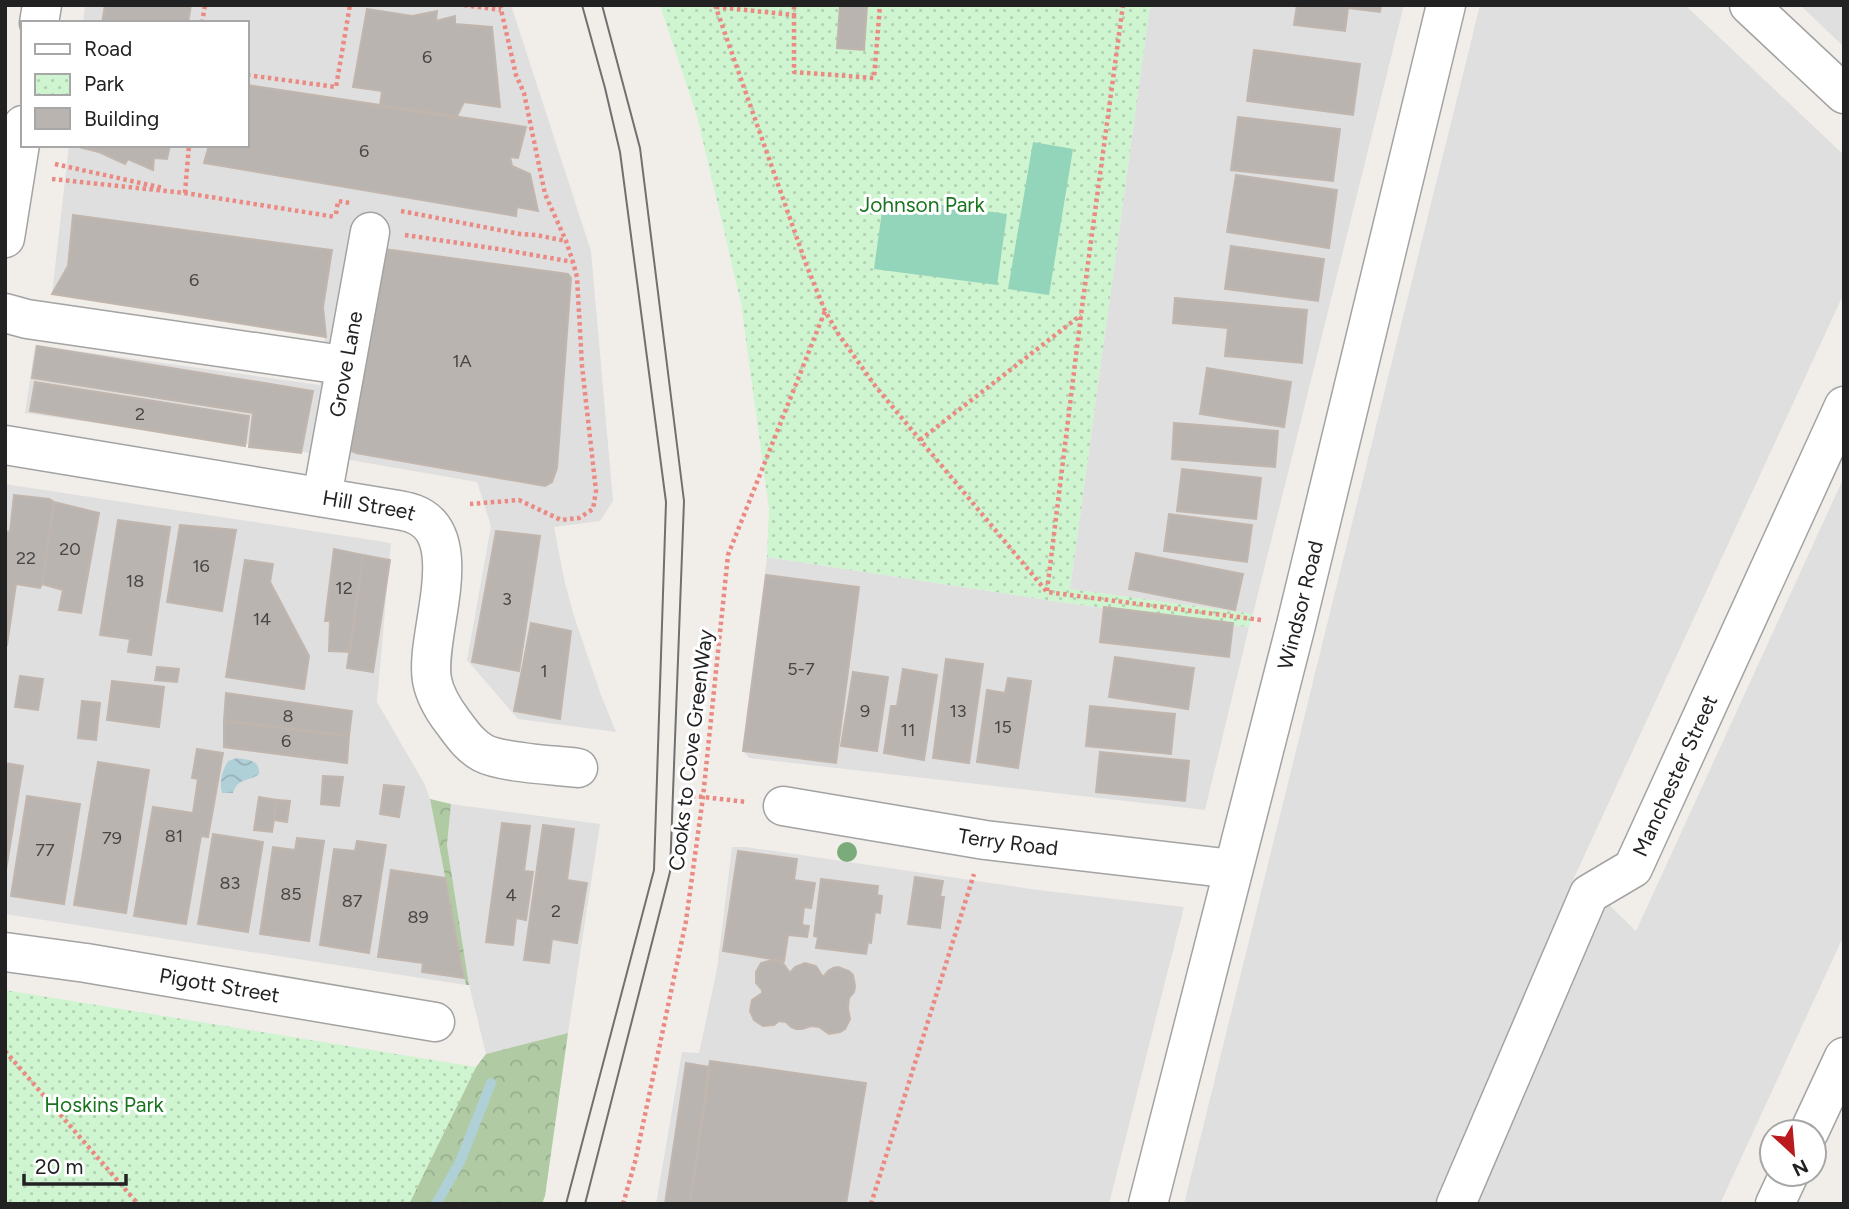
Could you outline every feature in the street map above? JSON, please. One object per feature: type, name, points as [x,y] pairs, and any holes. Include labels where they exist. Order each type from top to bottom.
[{"type":"street","name":"Windsor Road","points":[[1148,1204],[1296,625],[1446,5]]},
{"type":"street","points":[[1749,5],[1844,94]]},
{"type":"street","points":[[5,238],[21,138]]},
{"type":"street","name":"Grove Lane","points":[[322,497],[378,216]]},
{"type":"street","points":[[5,313],[27,319],[274,342],[329,363]]},
{"type":"street","name":"Manchester Street","points":[[1456,1204],[1589,894],[1633,868],[1844,406]]},
{"type":"street","name":"Hill Street","points":[[5,445],[416,514],[431,527],[440,545],[443,564],[431,660],[431,678],[436,696],[468,743],[484,754],[503,759],[578,768]]},
{"type":"street","name":"Terry Road","points":[[783,806],[985,840],[1233,869]]},
{"type":"street","name":"Pigott Street","points":[[5,952],[435,1021]]},
{"type":"street","points":[[1815,1118],[1844,1056]]},
{"type":"street","points":[[1775,1204],[1782,1188]]},
{"type":"path","points":[[248,75],[336,87],[350,5]]},
{"type":"path","points":[[464,5],[500,8],[516,75],[524,93],[545,194],[573,262],[577,277],[582,366],[596,491],[593,509],[579,518],[561,520],[519,500],[470,504]]},
{"type":"path","points":[[794,5],[794,72],[874,78],[880,5]]},
{"type":"path","points":[[1047,592],[1123,5]]},
{"type":"path","points":[[794,15],[715,6],[825,311],[856,360],[920,440],[1047,592],[1296,625]]},
{"type":"path","points":[[185,193],[189,147]]},
{"type":"path","points":[[55,164],[185,193]]},
{"type":"path","points":[[52,179],[185,193],[336,217],[338,201],[439,240],[573,262]]},
{"type":"path","points":[[378,216],[536,235],[566,242]]},
{"type":"path","name":"Cooks to Cove GreenWay","points":[[624,1204],[686,921],[704,797],[728,555],[825,311]]},
{"type":"path","points":[[920,440],[1081,315]]},
{"type":"path","points":[[685,795],[783,806]]},
{"type":"path","points":[[871,1204],[985,840]]},
{"type":"path","points":[[5,1051],[138,1204]]},
{"type":"shaded area","points":[[85,5],[511,5],[591,251],[613,501],[600,521],[554,527],[575,619],[616,732],[518,719],[467,660],[491,526],[477,482],[310,453],[25,413],[35,345],[320,385],[325,336],[52,294],[69,147],[248,147],[248,21],[83,21]]},
{"type":"shaded area","points":[[1150,5],[1404,5],[1253,614],[1070,589]]},
{"type":"shaded area","points":[[1480,5],[1685,5],[1844,155],[1844,293],[1574,878],[1435,1204],[1184,1204]]},
{"type":"shaded area","points":[[1800,5],[1844,5],[1844,47]]},
{"type":"shaded area","points":[[1844,477],[1844,935],[1720,1204],[1471,1204],[1602,898],[1636,931]]},
{"type":"shaded area","points":[[5,484],[391,543],[377,702],[424,783],[430,799],[466,985],[5,914]]},
{"type":"shaded area","points":[[767,557],[1067,603],[1249,627],[1205,810],[749,758],[743,751]]},
{"type":"shaded area","points":[[451,804],[600,824],[568,1033],[486,1054],[469,985],[447,845]]},
{"type":"shaded area","points":[[732,847],[1038,890],[1184,907],[1109,1204],[656,1204],[682,1052],[699,1053],[717,969]]},
{"type":"green space","name":"Johnson Park","points":[[660,5],[1150,5],[1070,589],[1253,614],[1249,627],[1067,603],[767,557],[769,509],[741,303],[697,116]]},
{"type":"green space","points":[[1033,142],[1073,149],[1049,295],[1008,289]]},
{"type":"green space","points":[[884,197],[1007,214],[997,285],[874,269]]},
{"type":"green space","points":[[430,799],[451,804],[447,845],[469,985],[466,985]]},
{"type":"green space","name":"Hoskins Park","points":[[5,990],[476,1067],[409,1204],[5,1204]]},
{"type":"green space","points":[[568,1033],[542,1204],[409,1204],[476,1067],[486,1054]]},
{"type":"water","points":[[237,758],[255,763],[259,774],[238,784],[233,793],[222,793],[224,769],[228,761]]},
{"type":"building","points":[[105,5],[191,5],[188,21],[102,21]]},
{"type":"building","points":[[840,5],[867,5],[864,50],[837,48]]},
{"type":"building","points":[[840,5],[867,5],[864,50],[837,48]]},
{"type":"building","points":[[1297,5],[1381,5],[1380,12],[1348,8],[1345,31],[1294,25]]},
{"type":"building","points":[[367,9],[412,16],[437,11],[436,21],[455,16],[455,24],[492,27],[500,107],[464,102],[456,118],[380,106],[382,91],[353,87]]},
{"type":"building","points":[[1254,50],[1360,64],[1353,115],[1247,101]]},
{"type":"building","points":[[248,85],[526,127],[518,158],[510,157],[512,166],[530,174],[538,211],[517,207],[516,216],[204,163],[208,147],[248,147]]},
{"type":"building","points":[[1238,117],[1340,129],[1333,181],[1231,170]]},
{"type":"building","points":[[79,147],[170,147],[167,159],[154,158],[153,170],[128,159],[125,164],[99,152]]},
{"type":"building","points":[[1236,175],[1337,190],[1329,248],[1227,232]]},
{"type":"building","points":[[73,215],[332,250],[323,307],[326,337],[52,294],[68,266]]},
{"type":"building","points":[[1231,246],[1324,259],[1318,301],[1225,289]]},
{"type":"building","points":[[377,248],[568,274],[571,278],[557,468],[552,482],[545,486],[356,453],[347,449]]},
{"type":"building","points":[[1175,298],[1307,310],[1302,363],[1225,356],[1228,328],[1173,323]]},
{"type":"building","points":[[37,346],[313,391],[301,453],[249,447],[253,413],[32,378]]},
{"type":"building","points":[[1207,368],[1291,382],[1284,427],[1200,414]]},
{"type":"building","points":[[35,382],[249,416],[245,446],[30,411]]},
{"type":"building","points":[[1174,423],[1278,431],[1275,467],[1172,459]]},
{"type":"building","points":[[1182,469],[1261,478],[1256,519],[1177,511]]},
{"type":"building","points":[[14,495],[54,502],[42,584],[40,588],[16,584],[5,645],[5,531],[10,532]]},
{"type":"building","points":[[54,502],[99,513],[81,613],[59,610],[63,590],[42,584]]},
{"type":"building","points":[[1169,514],[1252,525],[1247,562],[1164,551]]},
{"type":"building","points":[[118,520],[170,527],[151,655],[128,652],[130,639],[100,635]]},
{"type":"building","points":[[180,525],[236,530],[222,611],[167,602]]},
{"type":"building","points":[[496,531],[540,536],[519,671],[472,662]]},
{"type":"building","points":[[334,549],[363,555],[350,652],[329,651],[330,621],[325,621]]},
{"type":"building","points":[[1136,553],[1243,574],[1235,610],[1129,589]]},
{"type":"building","points":[[363,555],[390,560],[373,672],[347,668]]},
{"type":"building","points":[[245,560],[273,564],[270,582],[309,656],[304,689],[226,677]]},
{"type":"building","points":[[766,575],[859,587],[836,763],[743,751]]},
{"type":"building","points":[[1104,607],[1233,623],[1229,657],[1100,642]]},
{"type":"building","points":[[531,623],[571,631],[560,719],[514,711]]},
{"type":"building","points":[[1115,657],[1194,668],[1188,709],[1109,697]]},
{"type":"building","points":[[946,659],[983,664],[969,763],[933,758]]},
{"type":"building","points":[[157,667],[179,669],[177,682],[155,680]]},
{"type":"building","points":[[903,669],[937,675],[924,760],[884,753],[891,706],[897,706]]},
{"type":"building","points":[[853,672],[888,677],[877,751],[841,746]]},
{"type":"building","points":[[20,676],[43,679],[38,710],[15,707]]},
{"type":"building","points":[[1008,678],[1031,681],[1018,768],[977,762],[987,690],[1005,693]]},
{"type":"building","points":[[112,681],[164,687],[159,727],[107,720]]},
{"type":"building","points":[[226,693],[352,711],[349,736],[224,721]]},
{"type":"building","points":[[82,701],[100,703],[96,740],[78,738]]},
{"type":"building","points":[[1090,706],[1175,714],[1171,754],[1086,746]]},
{"type":"building","points":[[224,721],[349,736],[347,763],[224,747]]},
{"type":"building","points":[[197,749],[223,753],[208,837],[201,836],[186,924],[134,916],[153,807],[193,813],[198,779],[192,778]]},
{"type":"building","points":[[1100,752],[1189,761],[1185,801],[1096,792]]},
{"type":"building","points":[[98,762],[149,770],[126,913],[74,905]]},
{"type":"building","points":[[5,763],[23,766],[5,876]]},
{"type":"building","points":[[323,776],[343,777],[339,806],[321,804]]},
{"type":"building","points":[[384,785],[404,787],[399,817],[380,814]]},
{"type":"building","points":[[27,796],[80,804],[64,904],[11,896]]},
{"type":"building","points":[[259,797],[277,800],[272,832],[254,830]]},
{"type":"building","points":[[277,800],[290,801],[287,822],[274,820]]},
{"type":"building","points":[[502,823],[530,826],[524,871],[533,872],[526,920],[516,918],[513,945],[486,942]]},
{"type":"building","points":[[543,825],[574,829],[567,880],[587,883],[577,943],[552,939],[549,963],[524,960]]},
{"type":"building","points":[[213,834],[263,842],[248,932],[198,924]]},
{"type":"building","points":[[297,838],[324,841],[309,941],[260,934],[273,847],[295,850]]},
{"type":"building","points":[[357,841],[386,845],[369,953],[320,945],[334,849],[355,851]]},
{"type":"building","points":[[738,851],[797,859],[794,880],[815,883],[811,908],[804,907],[802,925],[809,926],[807,937],[788,935],[784,961],[723,951]]},
{"type":"building","points":[[391,870],[445,878],[464,978],[422,972],[423,963],[378,957]]},
{"type":"building","points":[[915,877],[943,881],[940,928],[908,924]]},
{"type":"building","points":[[821,879],[878,886],[877,895],[882,896],[880,913],[875,912],[871,943],[868,942],[866,954],[816,948],[818,937],[814,936]]},
{"type":"building","points":[[772,960],[783,963],[790,973],[795,967],[805,963],[816,966],[823,977],[833,968],[849,971],[853,975],[855,986],[849,998],[850,1019],[845,1029],[829,1034],[819,1027],[796,1029],[779,1021],[774,1025],[763,1026],[754,1020],[750,1011],[752,1000],[762,993],[756,983],[756,972],[761,963]]},
{"type":"building","points":[[710,1061],[866,1083],[846,1204],[690,1204]]},
{"type":"building","points":[[686,1063],[710,1067],[690,1204],[665,1204]]},
{"type":"waterway","points":[[436,1204],[460,1162],[491,1083]]},
{"type":"tram line","points":[[566,1204],[654,870],[666,502],[620,152],[582,5]]},
{"type":"tram line","points":[[585,1204],[670,872],[684,501],[640,148],[602,5]]}]
